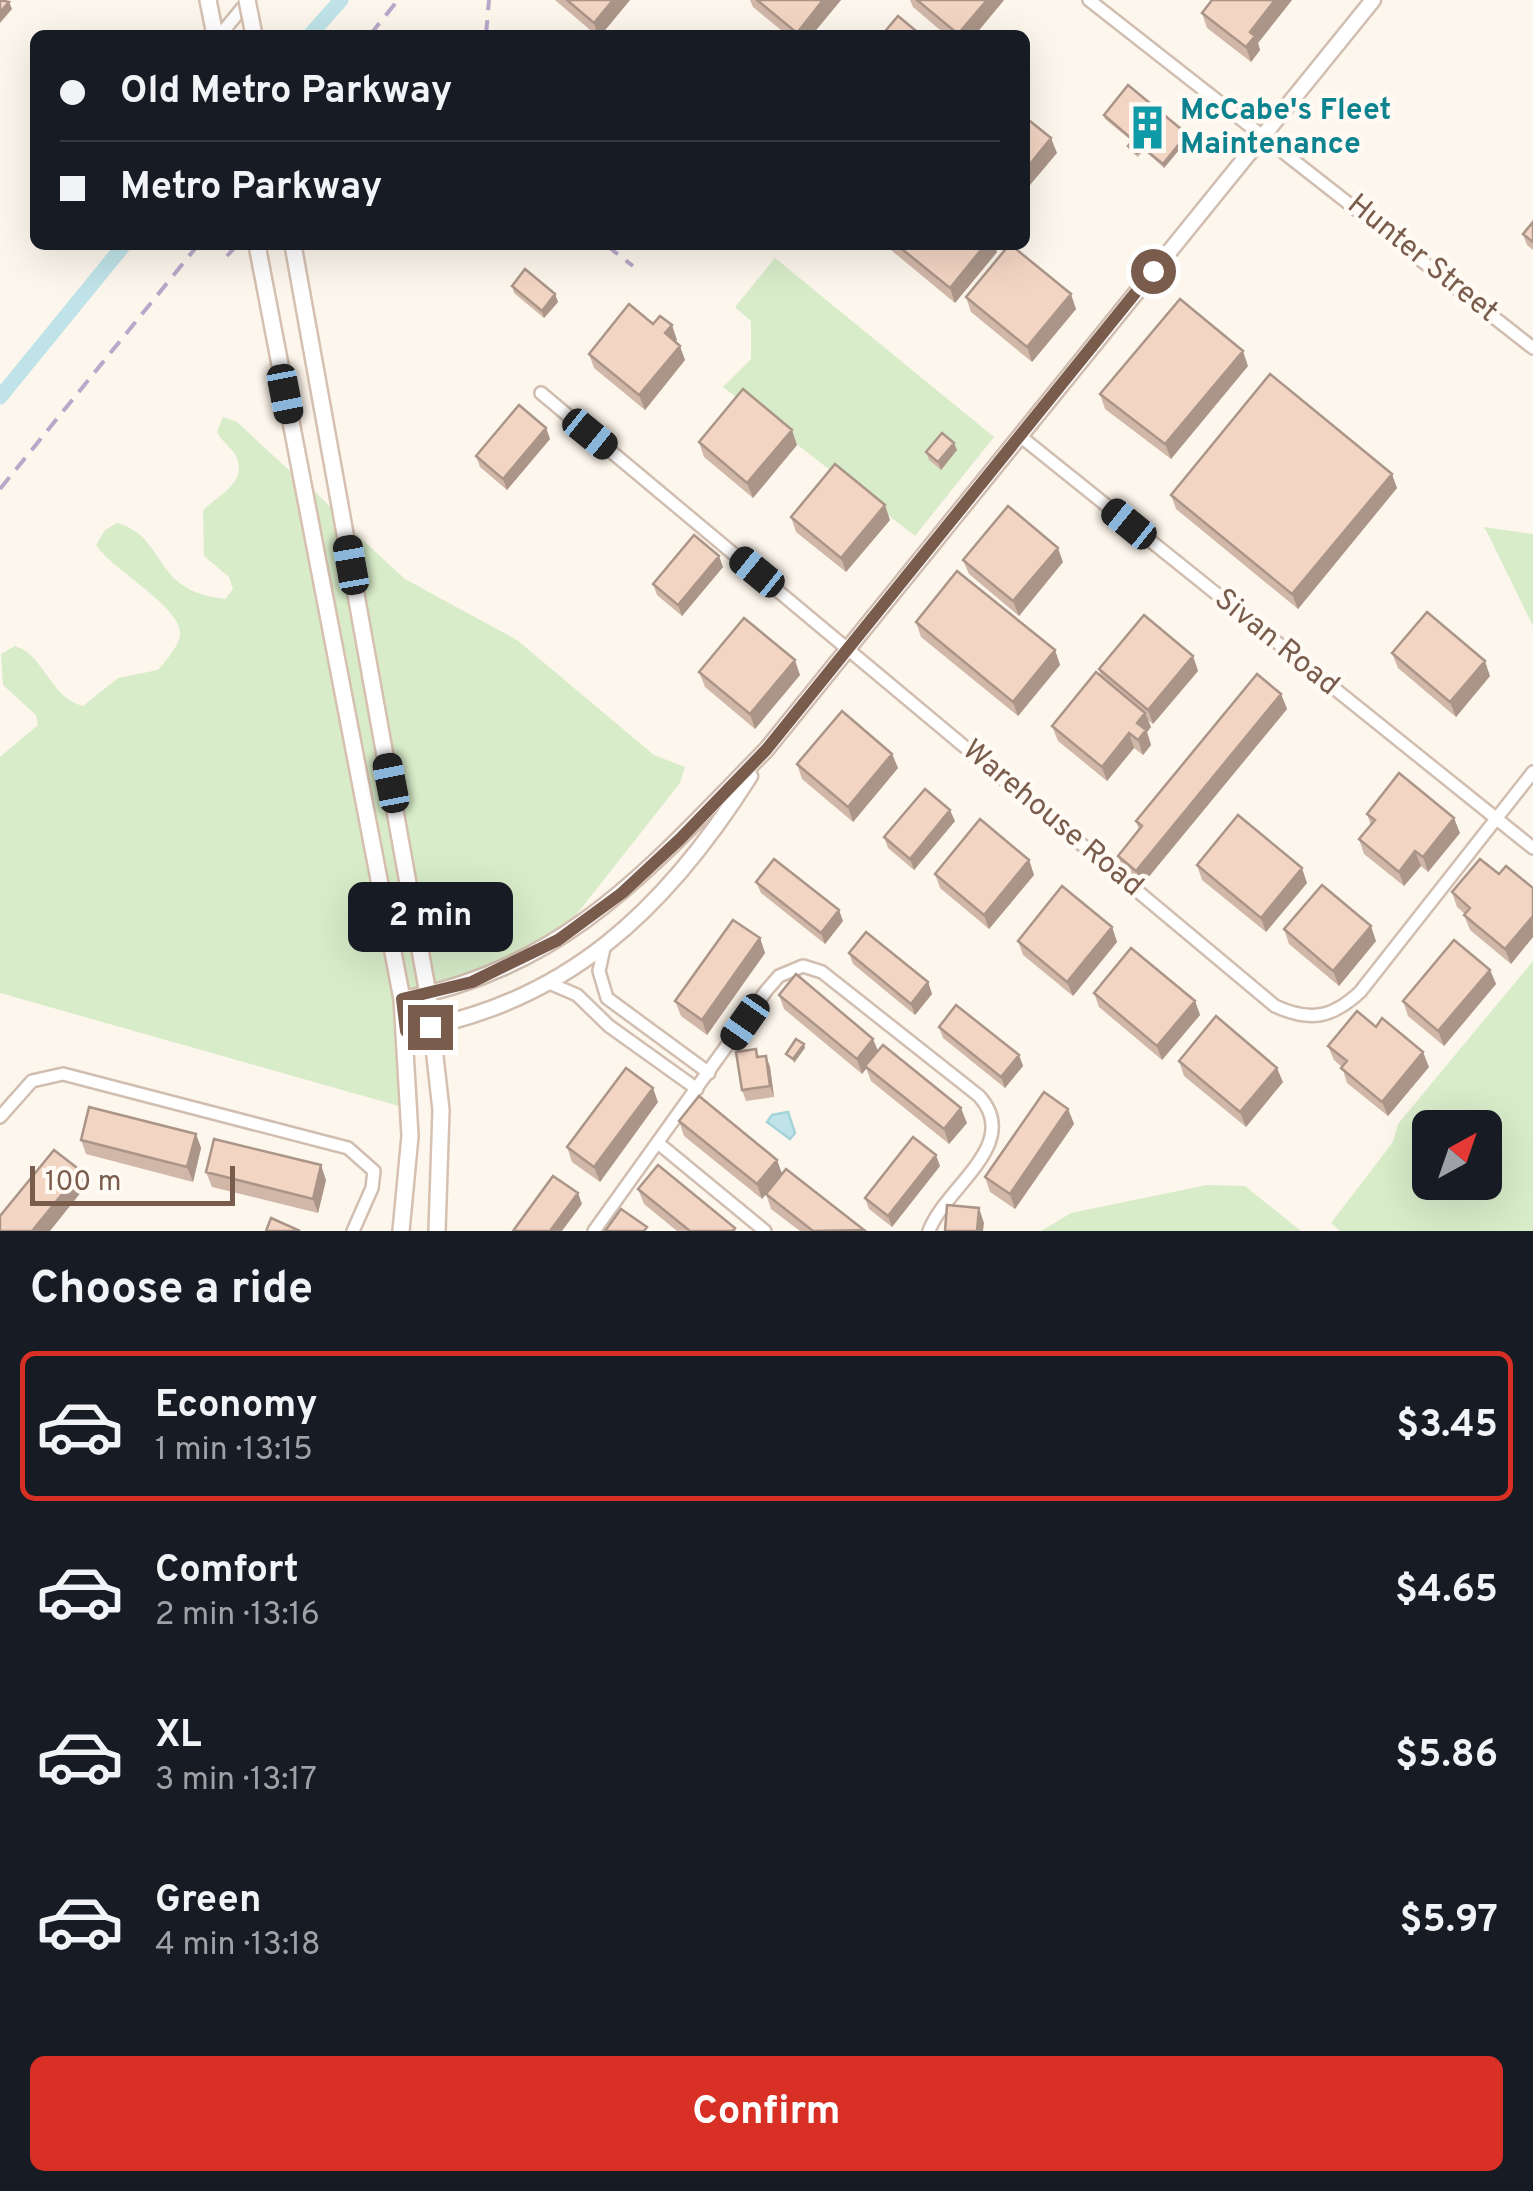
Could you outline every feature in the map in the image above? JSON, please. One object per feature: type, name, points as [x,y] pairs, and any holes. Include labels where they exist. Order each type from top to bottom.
[{"type":"main road","points":[[248,0],[253,30]]},
{"type":"main road","points":[[258,250],[402,999],[410,1136],[401,1231]]},
{"type":"main road","points":[[294,250],[428,994],[441,1110],[437,1231]]},
{"type":"street","points":[[221,30],[248,0]]},
{"type":"street","name":"Hunter Street","points":[[1090,0],[1533,348]]},
{"type":"street","points":[[402,999],[507,969],[558,940],[622,893],[680,839],[766,750],[1373,0]]},
{"type":"street","name":"Warehouse Road","points":[[541,393],[1250,985],[1295,1015],[1332,1014],[1360,992],[1533,772]]},
{"type":"street","name":"Sivan Road","points":[[1020,436],[1533,848]]},
{"type":"street","points":[[406,1031],[467,1020],[550,982],[604,948],[666,888],[733,803],[766,750]]},
{"type":"street","points":[[666,888],[683,858],[685,844],[680,839]]},
{"type":"street","points":[[604,948],[599,971],[607,998],[709,1073]]},
{"type":"street","points":[[594,1231],[779,976],[803,966],[822,972],[979,1096],[990,1110],[992,1140],[929,1231]]},
{"type":"street","points":[[550,982],[577,995],[697,1089]]},
{"type":"street","points":[[596,1013],[607,998]]},
{"type":"street","points":[[660,1062],[672,1046]]},
{"type":"street","points":[[0,1117],[32,1080],[63,1074],[348,1148],[374,1171],[353,1231]]},
{"type":"street","points":[[658,1144],[765,1231]]},
{"type":"green space","points":[[775,258],[994,437],[915,536],[723,387],[751,359],[751,321],[735,307]]},
{"type":"green space","points":[[223,417],[237,422],[292,473],[395,1001],[406,1108],[0,993],[0,757],[38,725],[36,715],[3,685],[1,654],[15,646],[25,651],[63,694],[83,706],[118,678],[158,670],[180,636],[178,625],[160,602],[96,545],[105,530],[117,523],[145,540],[184,586],[225,599],[233,589],[229,577],[204,556],[203,511],[229,489],[238,475],[237,458],[217,432]]},
{"type":"green space","points":[[310,486],[333,510],[419,988],[409,990]]},
{"type":"green space","points":[[1483,527],[1533,534],[1533,626],[1486,530]]},
{"type":"green space","points":[[353,531],[405,579],[517,640],[654,755],[685,767],[680,783],[569,924],[504,962],[434,985]]},
{"type":"green space","points":[[1533,961],[1533,1231],[1340,1231],[1331,1223],[1393,1142],[1398,1124]]},
{"type":"green space","points":[[1207,1185],[1245,1186],[1301,1231],[1041,1231],[1071,1213]]},
{"type":"water","points":[[788,1112],[795,1133],[790,1139],[767,1122],[772,1115]]},
{"type":"building","points":[[567,0],[613,0],[594,23]]},
{"type":"building","points":[[757,0],[823,0],[799,30],[793,30]]},
{"type":"building","points":[[917,0],[987,0],[961,30],[953,30]]},
{"type":"building","points":[[1212,0],[1275,0],[1250,32],[1255,36],[1246,47],[1202,13]]},
{"type":"building","points":[[898,16],[915,30],[886,30]]},
{"type":"building","name":"McCabe's Fleet Maintenance","points":[[1128,85],[1187,134],[1163,164],[1142,147],[1137,153],[1128,146],[1133,140],[1104,115]]},
{"type":"building","points":[[1030,121],[1051,138],[1030,164]]},
{"type":"building","points":[[1533,222],[1533,242],[1523,234]]},
{"type":"building","points":[[903,250],[981,250],[950,288]]},
{"type":"building","points":[[1005,250],[1017,250],[1071,294],[1027,347],[966,297]]},
{"type":"building","points":[[525,269],[555,294],[542,311],[512,286]]},
{"type":"building","points":[[1180,299],[1243,351],[1165,444],[1100,394]]},
{"type":"building","points":[[629,304],[653,324],[660,316],[672,325],[665,333],[680,346],[639,395],[589,354]]},
{"type":"building","points":[[1270,374],[1392,474],[1292,594],[1171,495]]},
{"type":"building","points":[[743,389],[792,430],[747,483],[699,442]]},
{"type":"building","points":[[519,405],[546,428],[503,479],[476,456]]},
{"type":"building","points":[[942,433],[954,443],[938,462],[926,452]]},
{"type":"building","points":[[835,464],[885,505],[841,558],[791,517]]},
{"type":"building","points":[[1008,506],[1058,548],[1013,601],[963,560]]},
{"type":"building","points":[[694,535],[719,556],[678,605],[653,584]]},
{"type":"building","points":[[957,571],[1055,650],[1013,702],[916,622]]},
{"type":"building","points":[[1427,612],[1485,661],[1450,702],[1392,653]]},
{"type":"building","points":[[1144,615],[1193,656],[1148,710],[1099,669]]},
{"type":"building","points":[[744,618],[795,660],[750,714],[699,672]]},
{"type":"building","points":[[1096,672],[1145,713],[1137,723],[1146,730],[1138,740],[1129,733],[1102,767],[1052,726]]},
{"type":"building","points":[[1257,674],[1281,694],[1136,871],[1118,856],[1142,826],[1136,821]]},
{"type":"building","points":[[842,711],[892,754],[848,807],[797,764]]},
{"type":"building","points":[[1399,773],[1454,818],[1423,857],[1415,851],[1399,872],[1359,839],[1375,820],[1367,814]]},
{"type":"building","points":[[925,789],[950,810],[910,859],[884,837]]},
{"type":"building","points":[[1238,815],[1302,868],[1261,918],[1197,865]]},
{"type":"building","points":[[980,819],[1029,860],[984,915],[935,874]]},
{"type":"building","points":[[774,859],[839,910],[821,933],[756,882]]},
{"type":"building","points":[[1480,859],[1499,874],[1506,866],[1533,888],[1533,916],[1505,949],[1464,915],[1470,908],[1452,892]]},
{"type":"building","points":[[1322,885],[1371,926],[1333,971],[1284,929]]},
{"type":"building","points":[[1062,886],[1112,927],[1067,982],[1018,941]]},
{"type":"building","points":[[733,920],[760,938],[702,1020],[675,1001]]},
{"type":"building","points":[[866,932],[928,982],[911,1004],[849,953]]},
{"type":"building","points":[[1454,940],[1490,970],[1438,1031],[1403,1001]]},
{"type":"building","points":[[1131,948],[1195,1001],[1157,1046],[1094,993]]},
{"type":"building","points":[[796,974],[873,1039],[857,1059],[779,995]]},
{"type":"building","points":[[956,1005],[1019,1055],[1001,1077],[939,1027]]},
{"type":"building","points":[[1357,1011],[1376,1027],[1382,1018],[1423,1052],[1382,1102],[1341,1068],[1347,1061],[1328,1046]]},
{"type":"building","points":[[1216,1016],[1277,1068],[1240,1112],[1179,1061]]},
{"type":"building","points":[[796,1039],[804,1044],[793,1059],[786,1054]]},
{"type":"building","points":[[883,1045],[961,1108],[944,1129],[865,1066]]},
{"type":"building","points":[[756,1049],[757,1057],[766,1056],[770,1086],[742,1090],[736,1052]]},
{"type":"building","points":[[626,1068],[653,1088],[594,1167],[567,1147]]},
{"type":"building","points":[[1044,1092],[1068,1109],[1010,1194],[985,1177]]},
{"type":"building","points":[[699,1096],[777,1160],[757,1184],[679,1121]]},
{"type":"building","points":[[89,1107],[196,1134],[187,1167],[81,1140]]},
{"type":"building","points":[[913,1137],[936,1155],[888,1216],[865,1198]]},
{"type":"building","points":[[214,1139],[321,1165],[313,1199],[206,1172]]},
{"type":"building","points":[[54,1150],[81,1171],[32,1231],[0,1231],[0,1216]]},
{"type":"building","points":[[658,1165],[735,1228],[690,1231],[638,1189]]},
{"type":"building","points":[[786,1169],[864,1230],[813,1231],[766,1194]]},
{"type":"building","points":[[553,1176],[578,1193],[550,1231],[513,1231]]},
{"type":"building","points":[[947,1205],[979,1208],[977,1231],[945,1231]]},
{"type":"building","points":[[621,1209],[647,1227],[644,1231],[605,1231]]},
{"type":"building","points":[[271,1218],[300,1231],[266,1231]]},
{"type":"waterway","points":[[314,30],[341,0]]},
{"type":"waterway","points":[[0,397],[120,250]]},
{"type":"railway","points":[[374,30],[398,0]]},
{"type":"railway","points":[[486,30],[489,0]]},
{"type":"railway","points":[[0,489],[194,250]]},
{"type":"railway","points":[[227,256],[232,250]]},
{"type":"railway","points":[[612,250],[633,266]]},
{"type":"place","name":"McCabe's Fleet Maintenance","points":[[1147,128]]},
{"type":"route","points":[[430,1027],[406,1031],[402,999],[507,969],[587,921],[680,839],[766,750],[1153,271]]}]
